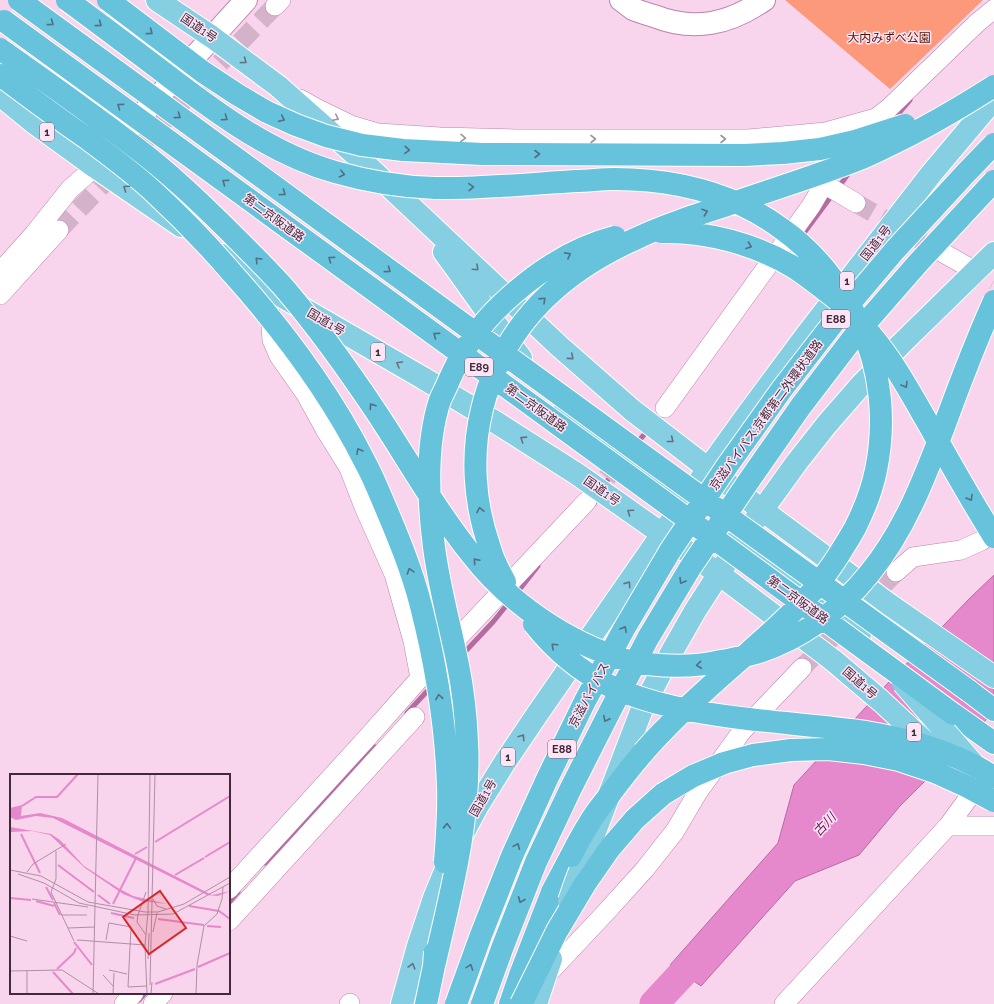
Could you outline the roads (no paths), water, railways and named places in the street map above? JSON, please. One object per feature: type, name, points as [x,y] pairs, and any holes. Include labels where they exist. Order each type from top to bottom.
[{"type":"highway","name":"第二京阪道路","points":[[19,0],[994,710]]},
{"type":"highway","points":[[67,0],[202,102],[271,146],[304,161],[335,172],[365,179],[399,185],[433,188],[466,188],[613,179],[650,181],[693,188],[716,194],[767,218],[794,238],[816,259],[835,282],[854,310],[867,340],[876,372],[880,403],[880,437],[876,471],[866,503],[853,532],[834,563],[815,588],[791,614],[664,730],[638,759],[590,820],[552,892],[510,1004]]},
{"type":"highway","points":[[108,0],[203,72],[267,112],[326,136],[362,145],[403,150],[490,154],[783,154],[820,149],[855,141],[900,127],[939,111],[994,80]]},
{"type":"highway","name":"国道1号","points":[[157,0],[278,86],[358,156],[559,346],[632,410],[762,510],[890,604],[994,677]]},
{"type":"highway","name":"第二京阪道路","points":[[0,18],[994,743]]},
{"type":"highway","points":[[0,49],[132,145],[169,175],[207,209],[283,287],[322,333],[377,413],[451,528],[472,557],[495,582],[526,609],[558,630],[584,644],[630,661],[657,665],[684,666],[708,664],[758,652],[802,632],[820,621],[838,607],[854,591],[885,554],[901,528],[935,450],[994,301]]},
{"type":"highway","points":[[0,75],[115,160],[154,192],[191,228],[255,298],[290,342],[319,382],[367,464],[406,558],[421,605],[432,652],[446,747],[448,788],[447,827],[434,966]]},
{"type":"highway","points":[[994,86],[914,134],[865,157],[823,173],[663,227],[632,240],[596,259],[566,280],[541,302],[523,323],[508,344],[497,365],[486,394],[479,422],[475,449],[475,476],[478,504],[485,535],[495,564],[509,590],[545,637],[585,672],[608,685],[634,696],[664,705],[726,717],[854,731],[898,739],[950,754],[974,765],[994,777]]},
{"type":"highway","name":"国道1号","points":[[0,95],[33,122],[95,167],[269,288],[498,423],[577,474],[662,534],[834,661],[994,802]]},
{"type":"highway","name":"国道1号","points":[[402,1004],[418,946],[434,898],[453,852],[477,807],[505,762],[662,534],[692,505],[708,469],[746,415],[930,174],[994,99]]},
{"type":"highway","points":[[0,103],[33,122]]},
{"type":"highway","name":"京滋バイパス;京都第二外環状道路","points":[[692,505],[727,466],[782,389],[834,322],[895,250],[994,144]]},
{"type":"highway","name":"京滋バイパス;京都第二外環状道路","points":[[482,1004],[536,862],[570,790],[648,638],[690,568],[801,406],[856,334],[918,262],[994,181]]},
{"type":"highway","points":[[401,197],[527,365],[563,405],[597,437],[692,505],[711,542],[716,557],[718,574]]},
{"type":"highway","points":[[426,1004],[458,860],[463,830],[467,787],[467,744],[464,708],[458,666],[434,548],[430,507],[430,463],[434,428],[440,399],[453,370],[470,342],[493,312],[514,292],[537,274],[569,254],[601,241],[634,233],[675,232],[706,235],[738,243],[768,254],[795,268],[824,289],[851,312],[872,337],[893,364],[994,537]]},
{"type":"highway","points":[[536,1004],[576,881],[642,709],[695,611],[740,541],[797,462],[827,424],[900,344],[994,253]]},
{"type":"highway","points":[[708,469],[709,488],[713,503],[720,519],[729,530],[740,541],[827,604],[860,635],[994,787]]},
{"type":"highway","name":"京滋バイパス","points":[[456,1004],[512,856],[547,779],[582,708],[624,629],[670,551],[692,505]]},
{"type":"highway","points":[[520,1004],[557,931],[585,884],[610,848],[634,819],[663,794],[693,776],[724,763],[753,755],[791,750],[828,749],[864,753],[899,760],[934,772],[968,787],[994,802]]},
{"type":"street","points":[[0,272],[34,234],[70,189],[95,167],[246,0]]},
{"type":"street","points":[[621,0],[633,8],[666,21],[695,24],[726,20],[752,9],[764,0]]},
{"type":"street","points":[[278,86],[318,109],[351,125],[378,133],[510,139],[748,139],[826,132],[876,118],[994,9]]},
{"type":"street","points":[[665,408],[811,206],[824,184],[830,161],[826,132]]},
{"type":"street","points":[[824,184],[856,203]]},
{"type":"street","points":[[0,295],[59,230]]},
{"type":"street","points":[[931,246],[968,267]]},
{"type":"street","points":[[269,288],[272,340],[279,356],[305,393],[349,468],[364,507],[394,574],[413,641],[420,678]]},
{"type":"street","points":[[230,888],[420,678],[587,501]]},
{"type":"street","points":[[896,572],[913,557],[961,550],[981,541],[994,532]]},
{"type":"street","points":[[520,1004],[645,869],[674,831],[698,792],[742,731],[802,668]]},
{"type":"street","points":[[230,919],[415,717]]},
{"type":"street","points":[[368,737],[384,752]]},
{"type":"street","points":[[784,1004],[948,826],[967,800],[994,772]]},
{"type":"street","points":[[948,826],[994,826]]},
{"type":"street","points":[[124,1004],[133,994]]},
{"type":"street","points":[[153,1004],[162,994]]},
{"type":"water","points":[[994,575],[994,712],[900,806],[859,855],[795,881],[701,986],[670,965],[778,843],[794,785],[889,682]]},
{"type":"waterway","points":[[892,121],[910,100]]},
{"type":"waterway","points":[[838,188],[851,170]]},
{"type":"waterway","points":[[801,237],[833,194]]},
{"type":"waterway","points":[[636,444],[649,429]]},
{"type":"waterway","points":[[603,486],[614,472]]},
{"type":"waterway","points":[[516,594],[538,566]]},
{"type":"waterway","points":[[462,655],[493,622],[510,601]]},
{"type":"waterway","points":[[407,713],[431,687]]},
{"type":"waterway","points":[[265,863],[375,747]]},
{"type":"waterway","points":[[230,901],[238,892]]},
{"type":"waterway","name":"古川","points":[[654,1004],[709,945]]},
{"type":"waterway","points":[[139,1000],[144,994]]},
{"type":"tunnel","points":[[59,230],[275,6]]},
{"type":"tunnel","points":[[856,203],[931,246]]},
{"type":"tunnel","points":[[968,267],[994,281]]},
{"type":"tunnel","points":[[588,500],[665,408]]},
{"type":"tunnel","points":[[802,668],[896,572]]},
{"type":"park label","name":"大内みずべ公園","points":[[889,38]]}]
